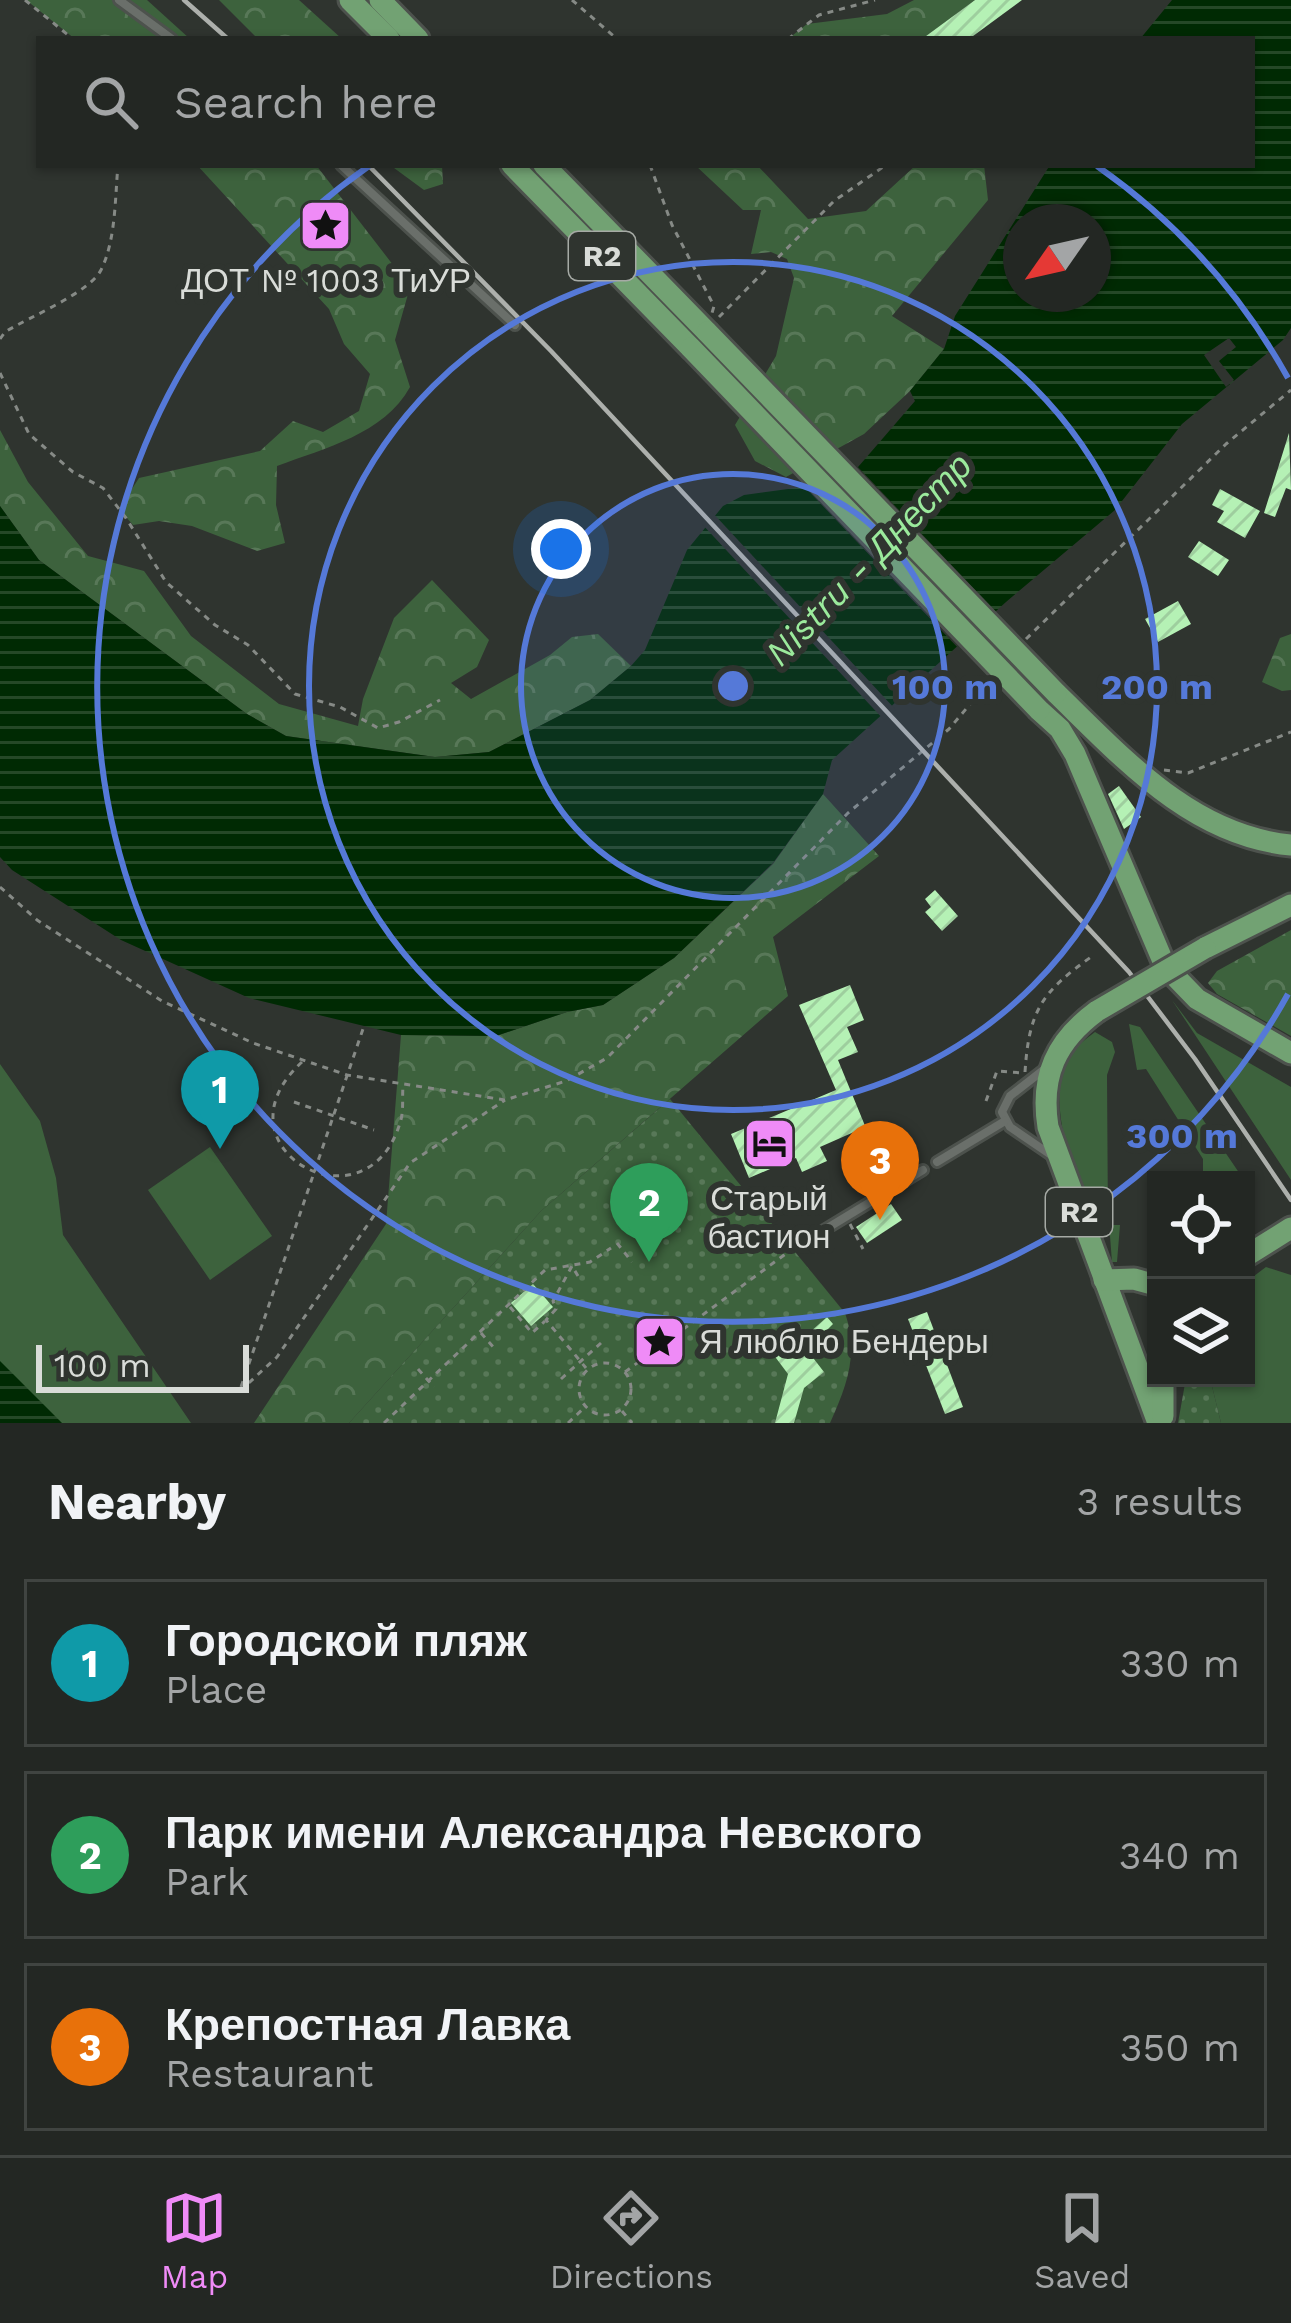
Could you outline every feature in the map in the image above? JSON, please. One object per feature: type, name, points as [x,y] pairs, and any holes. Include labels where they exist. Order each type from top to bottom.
[{"type":"main road","points":[[350,0],[386,36]]},
{"type":"main road","points":[[380,0],[415,36]]},
{"type":"main road","name":"R2","points":[[515,168],[699,340],[1132,767],[1208,820],[1256,838],[1291,844]]},
{"type":"main road","name":"R2","points":[[547,168],[699,340],[1060,729],[1166,966],[1197,999],[1291,1053]]},
{"type":"main road","points":[[1052,1063],[1068,1032],[1096,1011],[1291,905]]},
{"type":"main road","name":"R2","points":[[1052,1063],[1043,1100],[1060,1161],[1161,1423]]},
{"type":"main road","points":[[1255,1251],[1291,1228]]},
{"type":"main road","points":[[1104,1280],[1147,1283]]},
{"type":"main road","name":"R2","points":[[1161,1423],[1163,1387]]},
{"type":"lane","points":[[119,0],[168,36]]},
{"type":"lane","points":[[343,168],[515,325]]},
{"type":"lane","points":[[1052,1063],[1010,1096],[1002,1112],[1005,1120],[1060,1161]]},
{"type":"lane","points":[[937,1162],[1005,1120]]},
{"type":"lane","points":[[806,1241],[923,1171]]},
{"type":"path","points":[[26,0],[70,36]]},
{"type":"path","points":[[572,0],[614,36]]},
{"type":"path","points":[[792,36],[819,15],[875,0]]},
{"type":"path","points":[[0,339],[100,273],[110,239],[118,168]]},
{"type":"path","points":[[651,168],[672,225],[714,306],[710,325],[834,201],[882,168]]},
{"type":"path","points":[[0,373],[29,434],[73,472],[103,488],[166,582],[215,625],[248,645],[295,694],[340,707],[378,728],[440,700]]},
{"type":"path","points":[[1024,641],[1226,445],[1291,390]]},
{"type":"path","points":[[364,1025],[240,1391],[277,1357],[410,1163],[505,1100],[566,1081],[607,1058],[848,812],[950,729],[994,676]]},
{"type":"path","points":[[1160,770],[1188,773],[1291,732]]},
{"type":"path","points":[[0,887],[37,920],[162,1001],[253,1043],[347,1076],[505,1100]]},
{"type":"path","points":[[986,1101],[997,1071],[1025,1076],[1027,1047],[1045,994],[1091,957]]},
{"type":"path","points":[[303,1060],[274,1094],[272,1124],[295,1163],[314,1173],[359,1174],[374,1164],[401,1122],[403,1084]]},
{"type":"path","points":[[294,1102],[374,1130]]},
{"type":"path","points":[[846,1215],[862,1250]]},
{"type":"path","points":[[646,1217],[662,1236]]},
{"type":"path","points":[[384,1423],[545,1270],[590,1262],[614,1245],[632,1262]]},
{"type":"path","points":[[625,1372],[795,1247]]},
{"type":"path","points":[[572,1266],[578,1276]]},
{"type":"path","points":[[508,1305],[532,1333],[556,1310],[553,1301],[572,1266]]},
{"type":"path","points":[[546,1320],[587,1370]]},
{"type":"path","points":[[480,1332],[494,1348]]},
{"type":"path","points":[[561,1379],[601,1343]]},
{"type":"path","points":[[610,1363],[625,1372],[630,1396],[620,1410],[604,1415],[585,1407],[579,1384],[587,1370],[610,1363]]},
{"type":"path","points":[[418,1370],[434,1387]]},
{"type":"path","points":[[568,1423],[585,1407]]},
{"type":"path","points":[[620,1410],[632,1423]]},
{"type":"path","points":[[604,1415],[604,1423]]},
{"type":"green space","points":[[26,0],[147,0],[187,36],[71,36]]},
{"type":"green space","points":[[219,0],[299,0],[339,36],[255,36]]},
{"type":"green space","points":[[914,0],[975,0],[926,36],[792,36],[807,24],[887,14]]},
{"type":"green space","points":[[200,168],[318,168],[410,287],[395,340],[410,387],[369,428],[277,466],[276,505],[285,543],[257,551],[192,526],[159,521],[133,525],[119,509],[139,478],[260,451],[293,421],[323,432],[359,411],[370,374],[344,344],[329,309]]},
{"type":"green space","points":[[394,168],[442,168],[443,184],[424,190]]},
{"type":"green space","points":[[698,168],[760,168],[808,219],[866,211],[913,168],[984,168],[988,200],[892,316],[944,349],[910,391],[864,434],[786,477],[755,461],[735,425],[776,356],[794,278],[787,259],[771,252],[751,254],[761,210],[743,210]]},
{"type":"green space","points":[[0,430],[28,482],[88,556],[144,571],[191,636],[279,704],[358,726],[363,699],[394,618],[432,580],[489,640],[477,667],[451,683],[471,699],[550,655],[572,637],[598,634],[631,666],[590,700],[489,752],[435,757],[286,736],[247,714],[39,560],[0,506]]},
{"type":"green space","points":[[1291,634],[1291,690],[1282,691],[1262,682],[1280,638]]},
{"type":"green space","points":[[823,794],[879,856],[773,937],[788,996],[541,1211],[349,1423],[254,1423],[386,1224],[401,1035],[496,1036],[603,1005],[674,958],[773,864]]},
{"type":"green space","points":[[1291,930],[1291,1036],[1217,994],[1208,983],[1217,971]]},
{"type":"green space","points":[[1172,1000],[1197,1033],[1291,1087],[1291,1180]]},
{"type":"green space","points":[[1129,1024],[1140,1027],[1238,1171],[1203,1171],[1203,1159],[1146,1069],[1137,1070]]},
{"type":"green space","points":[[1095,1032],[1112,1042],[1115,1052],[1107,1075],[1108,1225],[1120,1225],[1117,1262],[1112,1262],[1110,1236],[1076,1178],[1059,1099],[1067,1058]]},
{"type":"green space","points":[[0,1064],[40,1121],[56,1178],[63,1235],[191,1423],[0,1423]]},
{"type":"green space","points":[[670,1099],[845,1313],[851,1342],[849,1369],[830,1423],[349,1423],[541,1211]]},
{"type":"green space","points":[[210,1147],[272,1236],[210,1280],[148,1190]]},
{"type":"green space","points":[[1266,1267],[1291,1275],[1291,1423],[1221,1423],[1212,1387],[1255,1387],[1255,1275]]},
{"type":"green space","points":[[1184,1387],[1212,1387],[1221,1423],[1178,1423]]},
{"type":"water","name":"Nistru - Днестр","points":[[1172,0],[1291,0],[1291,328],[1283,340],[1182,424],[1115,510],[832,760],[823,794],[773,863],[674,958],[603,1005],[496,1036],[401,1035],[249,998],[121,940],[12,870],[0,857],[0,506],[39,560],[247,714],[286,736],[435,757],[489,752],[590,700],[631,666],[645,650],[687,550],[723,506],[744,495],[852,474],[915,401],[910,391],[944,349],[955,316],[1003,240],[1003,312],[1111,312],[1111,204],[1025,204],[1048,168],[1255,168],[1255,36],[1142,36]]},
{"type":"water","points":[[0,1361],[62,1423],[0,1423]]},
{"type":"pier","points":[[1229,338],[1236,347],[1219,361],[1234,380],[1226,387],[1204,355]]},
{"type":"pier","points":[[855,464],[1000,616],[961,651],[799,481]]},
{"type":"pier","points":[[711,511],[896,710],[884,720],[701,523]]},
{"type":"building","points":[[975,0],[1022,0],[973,36],[926,36]]},
{"type":"building","points":[[1289,433],[1291,490],[1286,488],[1275,517],[1264,513]]},
{"type":"building","points":[[1220,489],[1260,511],[1245,538],[1217,522],[1224,511],[1212,505]]},
{"type":"building","points":[[1199,541],[1229,560],[1218,576],[1188,557]]},
{"type":"building","points":[[1178,601],[1191,624],[1158,642],[1145,619]]},
{"type":"building","points":[[1119,786],[1141,817],[1124,829],[1108,794]]},
{"type":"building","points":[[935,890],[958,916],[942,931],[925,912],[931,907],[925,899]]},
{"type":"building","points":[[850,985],[864,1020],[847,1027],[858,1052],[838,1060],[877,1155],[866,1160],[854,1132],[820,1147],[827,1161],[802,1172],[796,1158],[749,1178],[731,1134],[836,1090],[799,1005]]},
{"type":"building","points":[[891,1204],[902,1220],[867,1243],[856,1227]]},
{"type":"building","points":[[533,1284],[553,1307],[531,1326],[511,1303]]},
{"type":"building","points":[[927,1312],[963,1407],[945,1414],[908,1319]]},
{"type":"building","points":[[827,1317],[833,1324],[807,1350],[824,1372],[804,1388],[794,1423],[775,1423],[788,1374],[770,1350],[793,1332],[800,1341]]},
{"type":"railway","points":[[184,0],[225,36]]},
{"type":"railway","points":[[371,168],[551,351],[1129,972],[1291,1200]]},
{"type":"place","name":"ДОТ № 1003 ТиУР","points":[[326,226]]},
{"type":"place","name":"Старый бастион","points":[[769,1144]]},
{"type":"place","name":"Городской пляж","points":[[220,1149]]},
{"type":"place","name":"Крепостная Лавка","points":[[880,1220]]},
{"type":"place","name":"Парк имени Александра Невского","points":[[649,1262]]},
{"type":"place","name":"Я люблю Бендеры","points":[[660,1341]]}]
